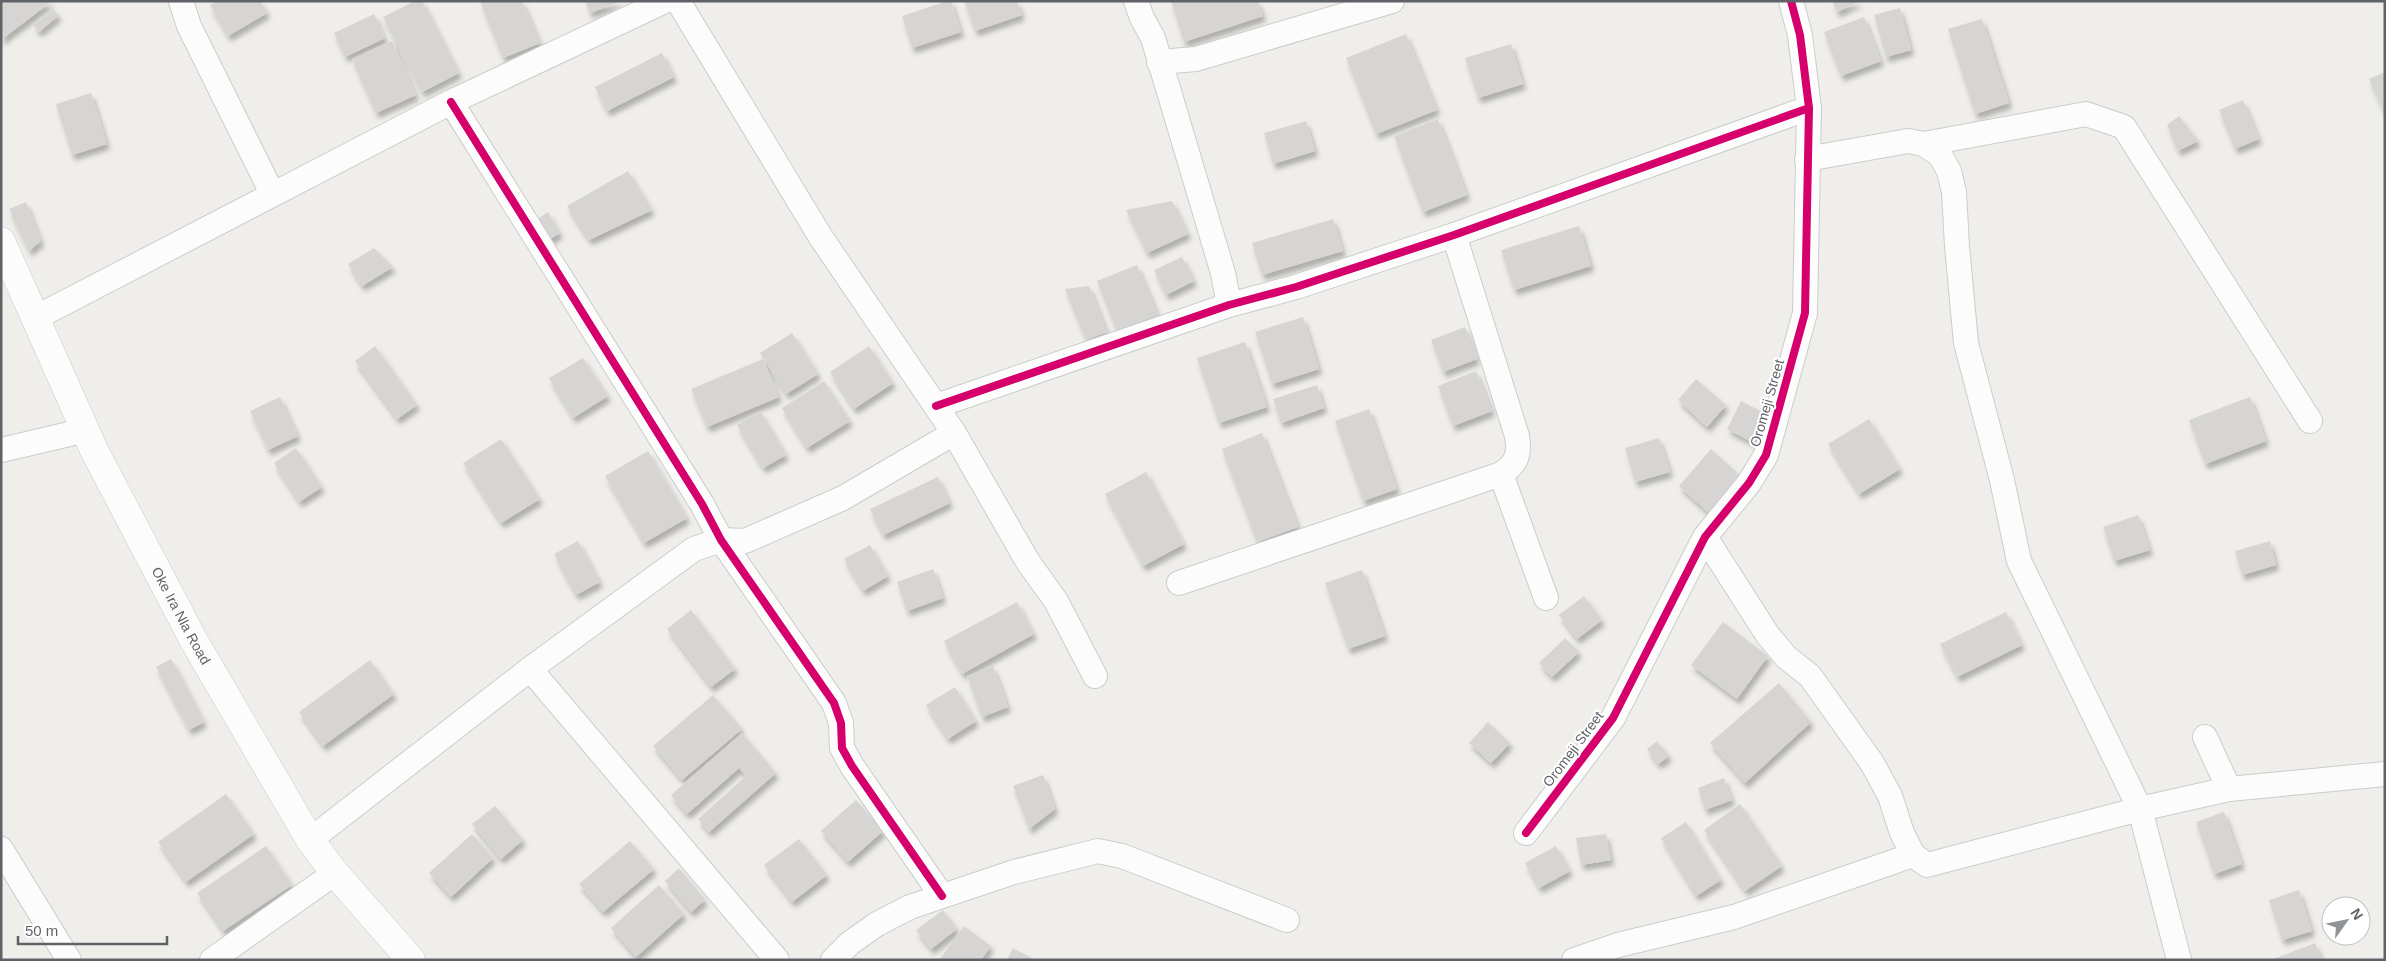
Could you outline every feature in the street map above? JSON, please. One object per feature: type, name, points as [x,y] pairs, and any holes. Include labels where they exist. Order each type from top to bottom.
[{"type":"street","points":[[182,1],[189,26],[272,193]]},
{"type":"street","points":[[35,318],[272,193],[451,102],[665,1]]},
{"type":"street","points":[[678,1],[820,236],[954,433],[1028,562],[1056,601],[1095,676]]},
{"type":"street","points":[[1136,1],[1142,18],[1153,38],[1223,273],[1229,306]]},
{"type":"street","points":[[1159,62],[1196,59],[1392,1]]},
{"type":"street","name":"Oromeji Street","points":[[1526,833],[1613,718],[1705,537],[1749,483],[1766,454],[1805,313],[1809,108],[1800,34],[1791,1]]},
{"type":"street","points":[[451,102],[702,504],[721,540],[834,703],[841,723],[842,748],[852,766],[942,896]]},
{"type":"street","points":[[936,406],[1229,306],[1454,235],[1809,108]]},
{"type":"street","points":[[1807,159],[1908,142],[1924,144],[2086,114],[2124,127],[2310,421]]},
{"type":"street","points":[[1924,144],[1940,155],[1949,171],[1954,192],[1966,343],[2002,480],[2019,561],[2140,809],[2179,960]]},
{"type":"street","points":[[1179,583],[1501,474],[1513,466],[1519,452],[1517,436],[1454,235]]},
{"type":"street","name":"Oke Ira Nla Road","points":[[1,241],[86,430],[194,641],[310,840],[334,873],[411,960]]},
{"type":"street","points":[[1,450],[86,430]]},
{"type":"street","points":[[310,840],[530,669],[694,549],[721,540],[745,541],[843,498],[954,433]]},
{"type":"street","points":[[1501,474],[1546,598]]},
{"type":"street","points":[[1705,537],[1767,634],[1786,657],[1810,676],[1872,763],[1890,796],[1902,833],[1913,855],[1927,865],[2140,809],[2230,789],[2385,774]]},
{"type":"street","points":[[530,669],[777,960]]},
{"type":"street","points":[[2205,737],[2230,789]]},
{"type":"street","points":[[1,849],[69,960]]},
{"type":"street","points":[[834,960],[850,943],[877,924],[910,907],[1014,872],[1098,851],[1111,852],[1287,920]]},
{"type":"street","points":[[1574,960],[1618,945],[1734,917],[1913,855]]},
{"type":"street","points":[[212,960],[334,873]]},
{"type":"building","points":[[1,1],[52,1],[1,40]]},
{"type":"building","points":[[217,1],[260,1],[267,13],[228,36],[210,5]]},
{"type":"building","points":[[415,1],[422,1],[459,73],[422,92],[383,17]]},
{"type":"building","points":[[480,1],[522,1],[540,43],[503,58]]},
{"type":"building","points":[[585,1],[622,1],[590,13]]},
{"type":"building","points":[[951,1],[961,32],[912,48],[902,16]]},
{"type":"building","points":[[964,1],[1017,1],[1022,15],[975,31]]},
{"type":"building","points":[[1171,1],[1258,1],[1263,16],[1184,42]]},
{"type":"building","points":[[1832,1],[1860,1],[1837,12]]},
{"type":"building","points":[[1900,8],[1911,50],[1886,57],[1874,15]]},
{"type":"building","points":[[53,9],[59,15],[39,32],[33,25]]},
{"type":"building","points":[[374,14],[385,38],[345,57],[334,33]]},
{"type":"building","points":[[1864,17],[1881,61],[1841,76],[1824,32]]},
{"type":"building","points":[[1982,19],[2009,103],[1975,114],[1948,29]]},
{"type":"building","points":[[1406,34],[1437,110],[1376,134],[1346,58]]},
{"type":"building","points":[[392,41],[416,95],[376,113],[352,59]]},
{"type":"building","points":[[1511,44],[1523,84],[1478,98],[1465,58]]},
{"type":"building","points":[[662,53],[674,77],[607,111],[595,87]]},
{"type":"building","points":[[2385,72],[2385,114],[2369,79]]},
{"type":"building","points":[[91,93],[107,144],[72,155],[56,104]]},
{"type":"building","points":[[2243,100],[2259,139],[2235,149],[2219,110]]},
{"type":"building","points":[[2179,116],[2198,141],[2178,151],[2167,125]]},
{"type":"building","points":[[1438,119],[1467,195],[1423,212],[1394,136]]},
{"type":"building","points":[[1306,121],[1315,151],[1273,164],[1264,133]]},
{"type":"building","points":[[628,171],[652,210],[589,240],[567,206]]},
{"type":"building","points":[[1172,201],[1188,234],[1147,253],[1126,210]]},
{"type":"building","points":[[26,202],[41,241],[29,251],[9,209]]},
{"type":"building","points":[[548,212],[560,233],[547,241],[536,220]]},
{"type":"building","points":[[1333,219],[1343,251],[1262,275],[1252,243]]},
{"type":"building","points":[[1579,226],[1591,266],[1514,290],[1501,250]]},
{"type":"building","points":[[374,248],[393,267],[362,286],[348,264]]},
{"type":"building","points":[[1182,257],[1194,281],[1166,295],[1154,270]]},
{"type":"building","points":[[1137,265],[1158,315],[1117,331],[1097,281]]},
{"type":"building","points":[[1089,286],[1107,332],[1086,340],[1065,289]]},
{"type":"building","points":[[1303,317],[1319,369],[1272,384],[1255,332]]},
{"type":"building","points":[[1465,327],[1477,359],[1443,372],[1431,340]]},
{"type":"building","points":[[792,333],[818,374],[786,394],[760,353]]},
{"type":"building","points":[[1245,342],[1267,407],[1219,423],[1197,358]]},
{"type":"building","points":[[375,346],[417,405],[397,419],[355,361]]},
{"type":"building","points":[[869,346],[893,383],[854,409],[830,372]]},
{"type":"building","points":[[583,358],[608,396],[573,418],[549,378]]},
{"type":"building","points":[[763,359],[779,397],[707,427],[691,389]]},
{"type":"building","points":[[1476,371],[1492,411],[1453,426],[1438,386]]},
{"type":"building","points":[[1696,379],[1726,405],[1707,427],[1678,400]]},
{"type":"building","points":[[824,381],[850,421],[807,448],[782,408]]},
{"type":"building","points":[[1317,385],[1324,408],[1281,423],[1273,399]]},
{"type":"building","points":[[280,397],[298,436],[268,450],[250,411]]},
{"type":"building","points":[[2250,397],[2266,441],[2205,464],[2189,420]]},
{"type":"building","points":[[1741,401],[1768,415],[1754,443],[1727,429]]},
{"type":"building","points":[[1369,409],[1397,489],[1363,501],[1335,421]]},
{"type":"building","points":[[760,411],[786,455],[763,468],[737,425]]},
{"type":"building","points":[[1869,419],[1900,469],[1859,494],[1828,444]]},
{"type":"building","points":[[1262,433],[1298,527],[1257,542],[1222,449]]},
{"type":"building","points":[[1659,438],[1670,472],[1635,482],[1625,448]]},
{"type":"building","points":[[501,439],[540,499],[501,523],[463,463]]},
{"type":"building","points":[[296,448],[322,487],[299,502],[274,463]]},
{"type":"building","points":[[1711,449],[1742,477],[1710,514],[1679,486]]},
{"type":"building","points":[[648,451],[687,518],[644,543],[605,476]]},
{"type":"building","points":[[1146,472],[1184,544],[1143,566],[1105,494]]},
{"type":"building","points":[[938,477],[950,503],[883,535],[870,509]]},
{"type":"building","points":[[2138,515],[2150,550],[2114,561],[2103,527]]},
{"type":"building","points":[[578,541],[600,582],[576,595],[554,554]]},
{"type":"building","points":[[2270,541],[2276,565],[2242,575],[2235,551]]},
{"type":"building","points":[[870,545],[888,576],[863,591],[844,559]]},
{"type":"building","points":[[933,569],[943,598],[907,611],[897,582]]},
{"type":"building","points":[[1362,570],[1385,636],[1348,649],[1325,583]]},
{"type":"building","points":[[1584,596],[1602,620],[1577,639],[1559,615]]},
{"type":"building","points":[[1017,602],[1034,634],[962,674],[944,641]]},
{"type":"building","points":[[691,610],[735,669],[711,687],[667,629]]},
{"type":"building","points":[[2006,612],[2022,645],[1957,677],[1940,644]]},
{"type":"building","points":[[1723,622],[1768,656],[1737,699],[1691,665]]},
{"type":"building","points":[[1565,638],[1579,652],[1552,677],[1539,663]]},
{"type":"building","points":[[171,659],[204,722],[189,730],[156,667]]},
{"type":"building","points":[[370,660],[394,694],[323,746],[299,712]]},
{"type":"building","points":[[993,666],[1008,707],[982,717],[967,676]]},
{"type":"building","points":[[1779,683],[1811,722],[1745,783],[1710,743]]},
{"type":"building","points":[[955,687],[976,721],[948,739],[926,705]]},
{"type":"building","points":[[713,695],[742,729],[682,780],[653,746]]},
{"type":"building","points":[[1488,722],[1510,743],[1491,763],[1469,743]]},
{"type":"building","points":[[742,733],[776,773],[709,832],[698,819],[746,776],[739,768],[687,814],[671,795]]},
{"type":"building","points":[[1657,741],[1669,756],[1658,764],[1647,749]]},
{"type":"building","points":[[1043,775],[1055,809],[1029,829],[1013,786]]},
{"type":"building","points":[[1724,778],[1732,800],[1705,810],[1698,788]]},
{"type":"building","points":[[226,794],[254,834],[186,882],[158,842]]},
{"type":"building","points":[[856,800],[883,831],[848,862],[821,831]]},
{"type":"building","points":[[1740,804],[1782,866],[1745,891],[1704,830]]},
{"type":"building","points":[[495,806],[523,840],[501,859],[472,824]]},
{"type":"building","points":[[2224,812],[2242,864],[2214,874],[2196,822]]},
{"type":"building","points":[[1686,822],[1721,880],[1696,896],[1661,838]]},
{"type":"building","points":[[472,834],[493,858],[451,897],[429,873]]},
{"type":"building","points":[[1606,834],[1611,860],[1581,865],[1576,838]]},
{"type":"building","points":[[799,839],[827,875],[792,902],[764,865]]},
{"type":"building","points":[[630,841],[654,869],[603,912],[579,884]]},
{"type":"building","points":[[266,846],[292,885],[223,931],[197,893]]},
{"type":"building","points":[[1556,846],[1570,871],[1539,888],[1525,863]]},
{"type":"building","points":[[679,868],[705,900],[691,912],[665,881]]},
{"type":"building","points":[[659,885],[684,914],[636,957],[611,928]]},
{"type":"building","points":[[2299,890],[2312,931],[2282,940],[2269,900]]},
{"type":"building","points":[[943,910],[957,929],[931,949],[916,930]]},
{"type":"building","points":[[964,926],[991,946],[981,960],[939,960]]},
{"type":"building","points":[[2315,943],[2322,960],[2271,960]]},
{"type":"building","points":[[1013,948],[1035,960],[1007,960]]},
{"type":"cycle path","points":[[1526,833],[1613,718],[1705,537],[1749,483],[1766,455],[1805,313],[1809,108],[1800,35],[1791,1]]},
{"type":"cycle path","points":[[451,102],[702,504],[721,540],[834,703],[841,723],[842,748],[852,766],[942,896]]},
{"type":"cycle path","points":[[936,406],[1229,305],[1296,287],[1454,235],[1809,108]]}]
